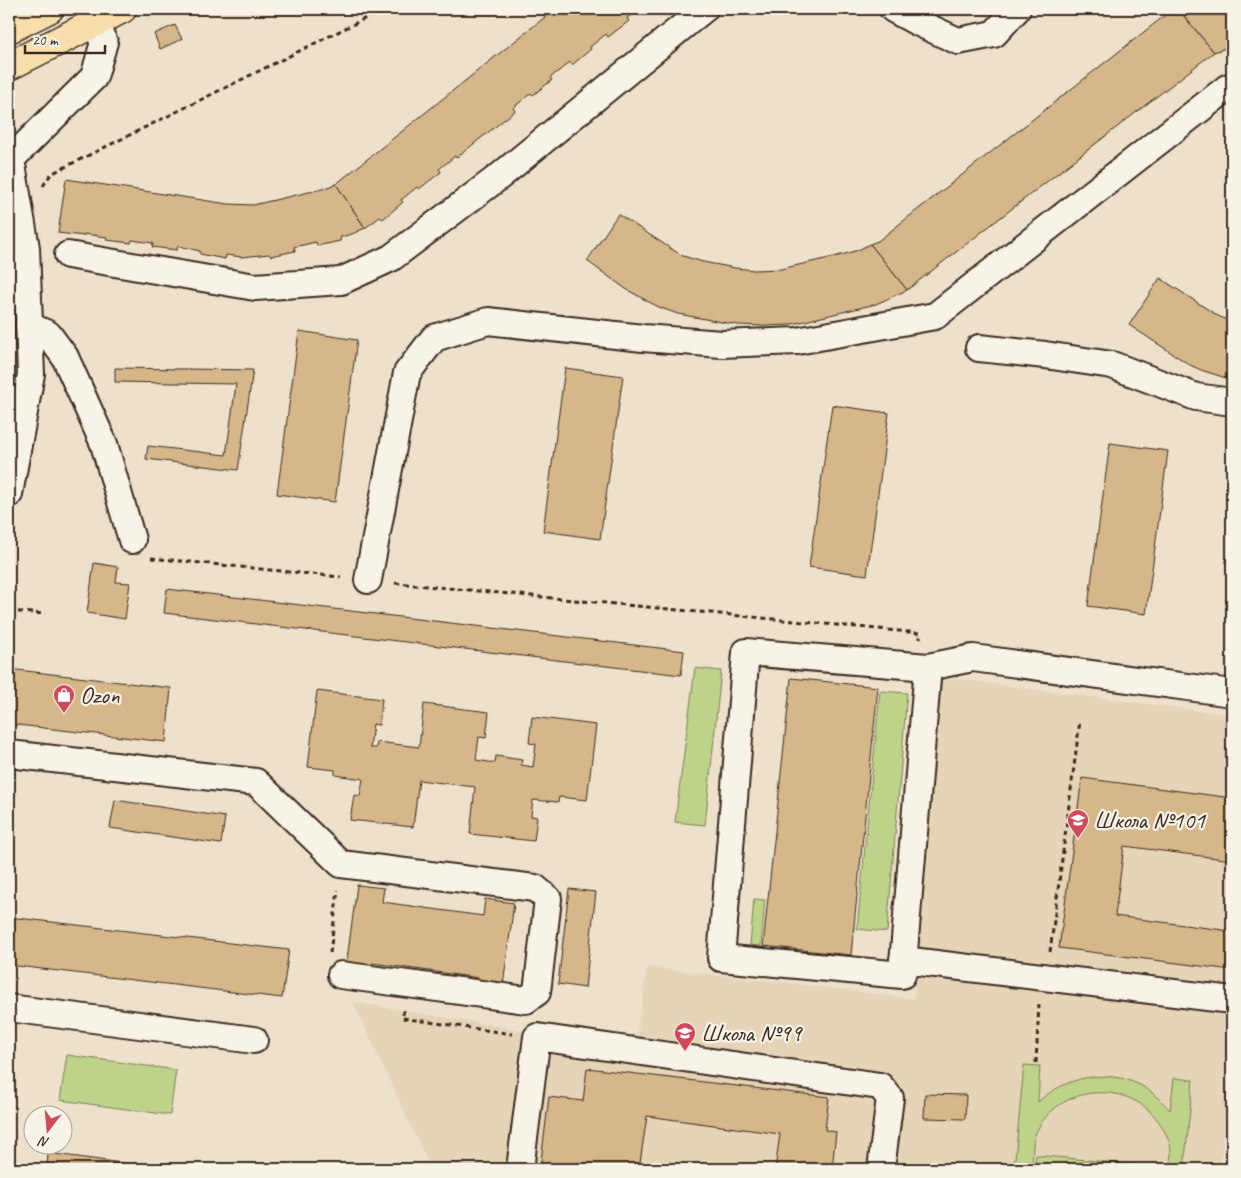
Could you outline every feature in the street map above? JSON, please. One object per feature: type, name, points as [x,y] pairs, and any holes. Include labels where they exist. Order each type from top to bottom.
[{"type":"main road","points":[[9,29],[49,9]]},
{"type":"main road","points":[[9,66],[122,9]]},
{"type":"lane","points":[[68,255],[255,287],[340,281],[391,258],[500,176],[704,9]]},
{"type":"lane","points":[[893,9],[958,41],[994,34],[1017,9]]},
{"type":"lane","points":[[9,494],[31,374],[26,248],[10,159],[94,77],[104,42],[94,23]]},
{"type":"lane","points":[[368,580],[407,372],[434,338],[488,321],[714,344],[797,341],[935,316],[1232,86]]},
{"type":"lane","points":[[29,326],[48,334],[65,357],[104,444],[137,549]]},
{"type":"lane","points":[[979,348],[1112,365],[1196,397],[1232,402]]},
{"type":"lane","points":[[924,667],[902,975],[721,958],[746,652],[924,667],[973,658],[1232,693]]},
{"type":"lane","points":[[9,754],[256,782],[341,864],[534,888],[548,899],[537,992],[526,1000],[341,975]]},
{"type":"lane","points":[[903,960],[1043,987],[1232,1000]]},
{"type":"lane","points":[[9,1008],[254,1040]]},
{"type":"lane","points":[[520,1169],[537,1037],[880,1086],[890,1098],[881,1169]]},
{"type":"path","points":[[22,218],[51,174],[384,9]]},
{"type":"path","points":[[137,549],[368,580],[920,633],[924,667]]},
{"type":"path","points":[[9,611],[45,614]]},
{"type":"path","points":[[1036,1063],[1043,987],[1080,720]]},
{"type":"path","points":[[341,864],[329,952],[341,975]]},
{"type":"path","points":[[404,1010],[402,1018],[537,1037]]},
{"type":"path","points":[[483,1029],[484,1024]]},
{"type":"shaded area","points":[[933,676],[1232,715],[1232,1080],[1230,1082],[1220,1169],[431,1169],[353,1002],[532,1032],[534,1021],[637,1036],[647,967],[914,999]]},
{"type":"green space","points":[[695,668],[721,671],[705,825],[675,822]]},
{"type":"green space","points":[[880,691],[907,693],[887,932],[857,929]]},
{"type":"green space","points":[[754,899],[765,900],[761,946],[750,945]]},
{"type":"green space","points":[[67,1055],[176,1070],[170,1115],[60,1100]]},
{"type":"green space","points":[[1024,1065],[1040,1066],[1038,1102],[1061,1086],[1073,1081],[1100,1076],[1114,1077],[1140,1085],[1156,1096],[1170,1110],[1174,1078],[1193,1080],[1184,1169],[1169,1169],[1171,1150],[1168,1140],[1161,1125],[1148,1110],[1132,1099],[1114,1094],[1095,1093],[1076,1097],[1059,1105],[1045,1118],[1035,1135],[1032,1169],[1014,1169]]},
{"type":"green space","points":[[1036,1155],[1167,1168],[1034,1169]]},
{"type":"building","points":[[555,9],[638,9],[627,18],[629,21],[608,37],[606,34],[572,65],[570,62],[550,78],[552,80],[533,95],[531,93],[513,108],[515,111],[456,158],[455,156],[439,169],[441,172],[401,200],[403,202],[383,219],[380,217],[365,228],[336,184]]},
{"type":"building","points":[[924,9],[943,9],[938,17]]},
{"type":"building","points":[[1173,9],[1178,9],[1214,52],[907,290],[870,244],[878,241]]},
{"type":"building","points":[[1232,9],[1232,46],[1214,52],[1179,10]]},
{"type":"building","points":[[175,25],[182,39],[160,49],[154,34]]},
{"type":"building","points":[[66,179],[228,204],[253,205],[336,184],[365,228],[341,237],[340,241],[317,246],[316,242],[294,247],[295,251],[271,256],[269,254],[242,257],[226,255],[225,259],[200,254],[200,251],[178,246],[177,250],[152,247],[153,243],[132,240],[131,243],[106,240],[107,237],[58,233]]},
{"type":"building","points":[[618,214],[683,256],[735,268],[754,270],[781,269],[838,256],[870,244],[907,290],[876,304],[788,325],[738,325],[678,314],[661,308],[626,289],[587,261]]},
{"type":"building","points":[[1160,278],[1218,316],[1232,322],[1232,380],[1190,365],[1129,325]]},
{"type":"building","points":[[299,331],[357,340],[335,502],[277,494]]},
{"type":"building","points":[[115,368],[253,370],[238,470],[146,459],[148,446],[226,455],[236,384],[115,382]]},
{"type":"building","points":[[565,368],[623,376],[600,539],[543,531]]},
{"type":"building","points":[[832,405],[889,413],[867,575],[809,567]]},
{"type":"building","points":[[1110,443],[1168,451],[1146,614],[1088,606]]},
{"type":"building","points":[[94,563],[118,567],[116,582],[130,583],[125,619],[87,613]]},
{"type":"building","points":[[167,589],[684,651],[681,675],[164,613]]},
{"type":"building","points":[[9,669],[171,688],[166,742],[9,724]]},
{"type":"building","points":[[791,678],[878,687],[851,955],[763,946]]},
{"type":"building","points":[[317,691],[382,699],[379,725],[373,724],[370,748],[376,748],[377,742],[419,747],[424,704],[489,712],[486,738],[479,737],[476,760],[495,763],[496,756],[522,760],[521,765],[533,767],[536,744],[529,743],[532,717],[596,725],[587,800],[559,797],[558,802],[533,800],[531,816],[537,817],[534,841],[470,834],[475,787],[419,780],[413,827],[350,820],[354,795],[360,796],[363,779],[335,775],[335,770],[308,767]]},
{"type":"building","points":[[1082,778],[1232,798],[1232,860],[1124,846],[1115,916],[1231,931],[1232,918],[1232,970],[1059,948]]},
{"type":"building","points":[[115,800],[225,817],[221,844],[110,828]]},
{"type":"building","points":[[357,885],[384,888],[382,902],[483,916],[485,899],[514,903],[503,986],[478,983],[479,978],[372,963],[371,970],[346,967]]},
{"type":"building","points":[[569,889],[596,892],[585,988],[558,984]]},
{"type":"building","points":[[9,917],[289,950],[282,998],[9,965]]},
{"type":"building","points":[[587,1068],[829,1097],[825,1130],[836,1132],[832,1169],[775,1169],[780,1134],[647,1116],[639,1169],[540,1169],[549,1097],[583,1101]]},
{"type":"building","points":[[925,1094],[966,1095],[965,1119],[924,1118]]},
{"type":"building","points":[[48,1156],[70,1156],[166,1169],[47,1169]]},
{"type":"place","name":"Ozon","points":[[64,714]]},
{"type":"place","name":"Школа №101","points":[[1078,839]]},
{"type":"place","name":"Школа №99","points":[[685,1052]]}]
